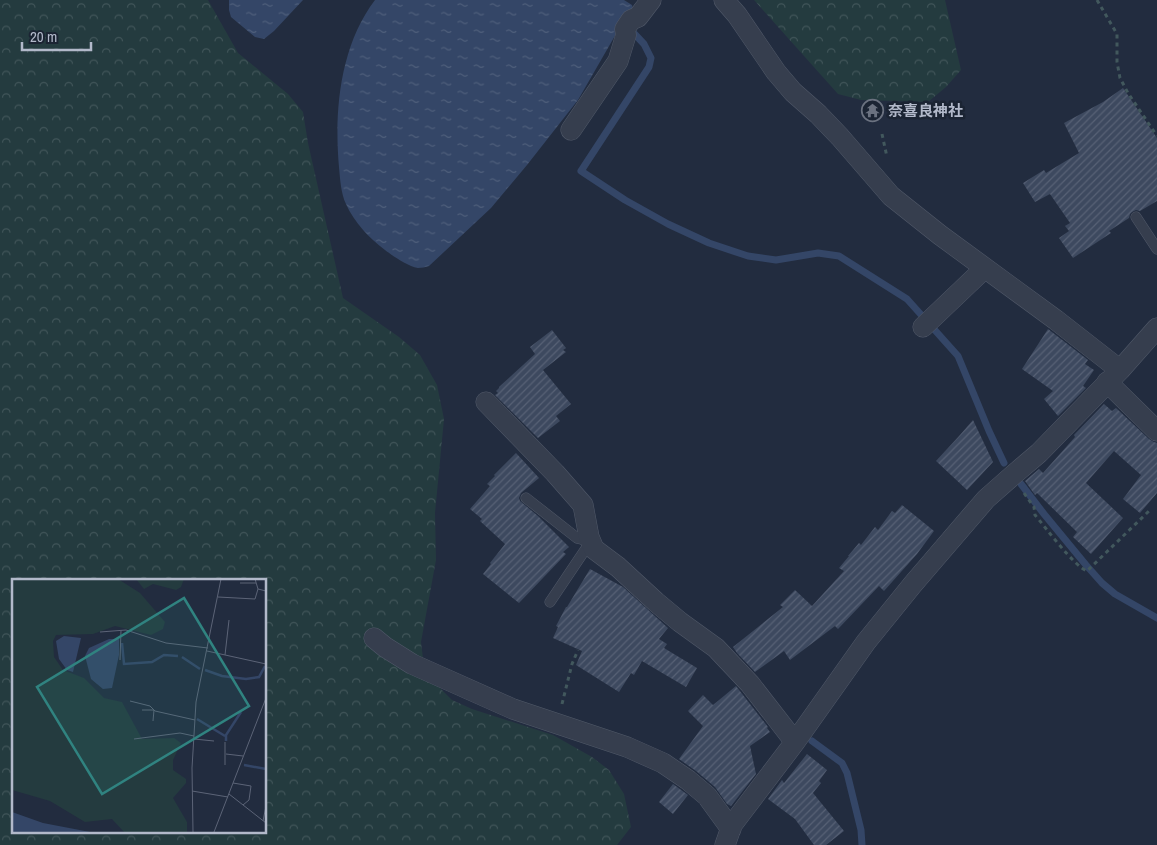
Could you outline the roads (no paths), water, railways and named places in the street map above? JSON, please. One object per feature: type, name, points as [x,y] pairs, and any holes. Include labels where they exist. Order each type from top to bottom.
[{"type":"street","points":[[570,130],[618,61],[628,24],[638,17],[651,0]]},
{"type":"street","points":[[724,0],[737,15],[776,72],[793,92],[840,136],[891,196],[1056,320],[1113,376],[1157,431]]},
{"type":"street","points":[[923,327],[985,268]]},
{"type":"street","points":[[728,837],[732,825],[795,742],[866,642],[913,584],[986,499],[1039,454],[1157,328]]},
{"type":"street","points":[[486,402],[555,473],[583,505],[589,537],[594,549],[618,567],[680,622],[716,648],[750,684],[795,742]]},
{"type":"street","points":[[374,638],[412,664],[513,709],[627,747],[663,763],[688,780],[706,796],[728,837]]},
{"type":"lane","points":[[1136,217],[1157,249]]},
{"type":"lane","points":[[526,498],[577,538],[591,541],[550,602]]},
{"type":"water","points":[[229,0],[303,0],[264,39],[255,37],[231,17]]},
{"type":"water","points":[[375,0],[624,0],[632,5],[633,9],[620,27],[578,100],[527,165],[491,208],[429,266],[424,267],[418,268],[405,263],[373,240],[353,217],[344,200],[342,191],[339,167],[338,124],[342,80],[354,38],[363,18]]},
{"type":"waterway","points":[[629,28],[644,44],[651,58],[649,67],[581,171],[625,200],[668,224],[709,243],[748,256],[776,260],[818,253],[839,256],[907,299],[958,356],[1004,463]]},
{"type":"waterway","points":[[1021,484],[1102,583],[1115,594],[1157,618]]},
{"type":"waterway","points":[[812,741],[842,763],[847,773],[861,830],[862,845]]},
{"type":"place","name":"奈喜良神社","points":[[872,110]]}]
